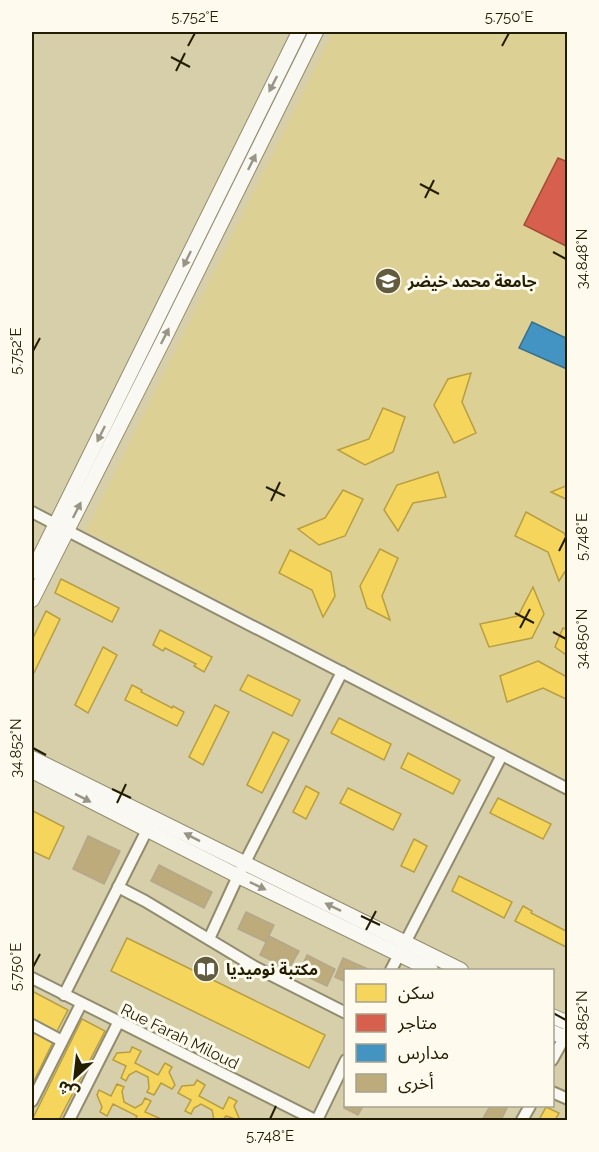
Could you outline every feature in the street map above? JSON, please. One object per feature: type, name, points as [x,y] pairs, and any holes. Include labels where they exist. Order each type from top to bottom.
[{"type":"main road","points":[[32,600],[61,527],[299,32]]},
{"type":"main road","points":[[32,572],[61,527],[164,339],[316,32]]},
{"type":"main road","points":[[32,758],[241,870],[402,949],[458,969]]},
{"type":"main road","points":[[32,771],[147,830],[241,870]]},
{"type":"main road","points":[[402,949],[430,969]]},
{"type":"street","points":[[32,512],[567,789]]},
{"type":"street","points":[[209,939],[241,870],[342,672]]},
{"type":"street","points":[[392,969],[502,755]]},
{"type":"street","points":[[64,995],[147,830]]},
{"type":"street","points":[[117,887],[255,967],[344,1012]]},
{"type":"street","name":"Rue Farah Miloud","points":[[32,978],[316,1120]]},
{"type":"street","points":[[32,1101],[81,1004]]},
{"type":"street","points":[[69,1120],[118,1023]]},
{"type":"street","points":[[32,1025],[62,1041]]},
{"type":"street","points":[[554,1055],[563,1035]]},
{"type":"street","points":[[316,1120],[344,1062]]},
{"type":"shaded area","name":"جامعة محمد خيضر","points":[[333,32],[567,32],[567,779],[86,531]]},
{"type":"building: سكن","points":[[471,373],[462,402],[476,433],[454,443],[434,405],[448,379]]},
{"type":"building: سكن","points":[[383,408],[405,417],[393,452],[365,465],[338,450],[369,439]]},
{"type":"building: سكن","points":[[438,472],[446,497],[413,503],[398,531],[384,510],[397,485]]},
{"type":"building: سكن","points":[[568,485],[568,500],[551,492]]},
{"type":"building: سكن","points":[[343,490],[363,499],[345,536],[319,545],[298,529],[325,518]]},
{"type":"building: سكن","points":[[526,512],[564,533],[568,542],[568,567],[559,581],[548,552],[515,536]]},
{"type":"building: سكن","points":[[380,549],[398,558],[382,596],[390,620],[367,608],[360,586]]},
{"type":"building: سكن","points":[[290,550],[331,572],[335,596],[323,617],[312,590],[279,573]]},
{"type":"building: سكن","points":[[61,579],[119,608],[112,622],[55,593]]},
{"type":"building: سكن","points":[[533,587],[544,614],[532,638],[489,647],[480,624],[518,616]]},
{"type":"building: سكن","points":[[46,611],[60,619],[32,677],[32,640]]},
{"type":"building: سكن","points":[[563,628],[568,630],[568,656],[555,647]]},
{"type":"building: سكن","points":[[160,630],[212,657],[204,672],[194,666],[196,664],[165,648],[163,651],[153,645]]},
{"type":"building: سكن","points":[[103,647],[117,655],[88,713],[75,705]]},
{"type":"building: سكن","points":[[538,661],[567,677],[568,700],[543,688],[507,702],[500,676]]},
{"type":"building: سكن","points":[[248,675],[300,700],[292,716],[240,690]]},
{"type":"building: سكن","points":[[132,685],[142,690],[141,692],[184,712],[177,726],[125,700]]},
{"type":"building: سكن","points":[[215,705],[229,712],[203,765],[189,757]]},
{"type":"building: سكن","points":[[339,718],[391,744],[384,760],[331,733]]},
{"type":"building: سكن","points":[[273,732],[289,740],[262,793],[247,785]]},
{"type":"building: سكن","points":[[408,753],[460,780],[453,794],[401,768]]},
{"type":"building: سكن","points":[[306,786],[319,793],[306,819],[293,812]]},
{"type":"building: سكن","points":[[348,788],[401,814],[393,830],[340,803]]},
{"type":"building: سكن","points":[[498,798],[551,824],[543,839],[490,813]]},
{"type":"building: سكن","points":[[33,811],[64,827],[49,859],[32,851]]},
{"type":"building: سكن","points":[[414,839],[427,846],[414,872],[401,866]]},
{"type":"building: سكن","points":[[459,876],[512,902],[504,918],[452,891]]},
{"type":"building: سكن","points":[[523,906],[532,911],[531,913],[566,931],[568,929],[568,948],[515,921]]},
{"type":"building: سكن","points":[[127,938],[325,1035],[309,1068],[111,971]]},
{"type":"building: سكن","points":[[32,991],[68,1010],[56,1033],[32,1021]]},
{"type":"building: سكن","points":[[82,1019],[105,1031],[59,1120],[32,1120]]},
{"type":"building: سكن","points":[[32,1031],[53,1042],[32,1085]]},
{"type":"building: سكن","points":[[132,1047],[141,1051],[135,1063],[158,1075],[165,1063],[172,1067],[169,1072],[175,1085],[172,1089],[161,1083],[154,1095],[147,1092],[148,1077],[136,1071],[129,1075],[126,1081],[121,1078],[126,1066],[113,1060],[117,1053],[130,1052]]},
{"type":"building: سكن","points":[[197,1080],[205,1085],[199,1096],[223,1109],[229,1097],[237,1101],[234,1106],[238,1120],[226,1116],[223,1120],[214,1120],[212,1110],[201,1104],[194,1108],[191,1114],[185,1111],[191,1100],[178,1093],[182,1086],[194,1085]]},
{"type":"building: سكن","points":[[117,1084],[124,1087],[122,1091],[124,1102],[135,1108],[142,1104],[145,1098],[151,1101],[145,1112],[159,1118],[157,1120],[135,1120],[137,1116],[113,1104],[107,1116],[100,1112],[102,1107],[97,1095],[99,1090],[111,1096]]},
{"type":"building: سكن","points":[[546,1107],[559,1113],[555,1120],[539,1120]]},
{"type":"building: متاجر","points":[[558,158],[568,162],[568,247],[524,225]]},
{"type":"building: مدارس","points":[[532,322],[568,339],[567,369],[519,348]]},
{"type":"building: أخرى","points":[[88,836],[120,851],[104,884],[73,869]]},
{"type":"building: أخرى","points":[[159,865],[212,892],[204,908],[151,881]]},
{"type":"building: أخرى","points":[[246,912],[274,925],[266,942],[238,929]]},
{"type":"building: أخرى","points":[[269,936],[299,951],[289,969],[260,955]]},
{"type":"building: أخرى","points":[[307,955],[335,969],[327,986],[299,973]]},
{"type":"building: أخرى","points":[[343,958],[368,969],[344,969],[344,981],[335,977]]},
{"type":"building: أخرى","points":[[345,1107],[362,1107],[358,1115]]},
{"type":"building: أخرى","points":[[489,1107],[508,1107],[501,1120],[482,1120]]},
{"type":"place","name":"جامعة محمد خيضر","points":[[388,281]]},
{"type":"place","name":"مكتبة نوميديا","points":[[206,969]]}]
